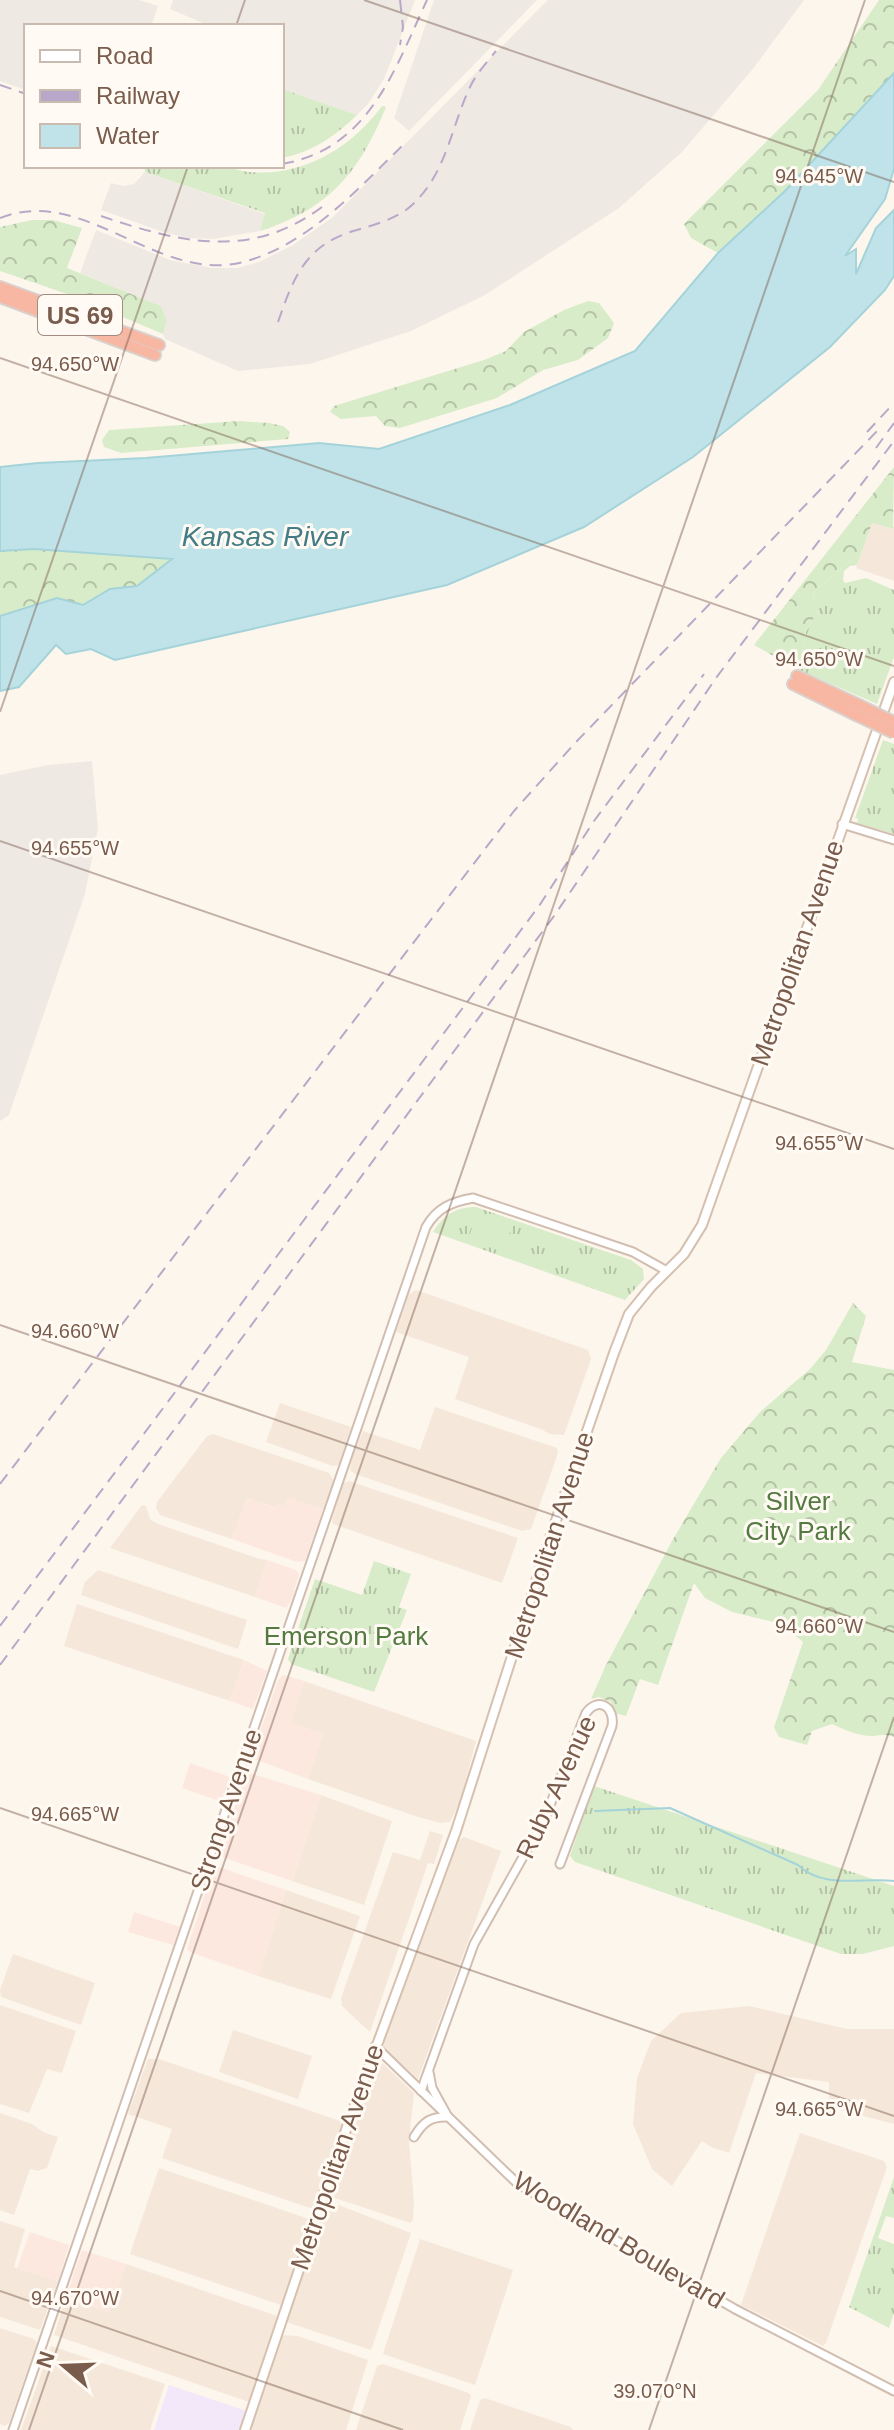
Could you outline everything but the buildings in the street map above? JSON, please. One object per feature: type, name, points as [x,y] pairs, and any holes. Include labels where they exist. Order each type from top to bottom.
[{"type":"highway","name":"US 69","points":[[0,287],[157,350],[0,297]]},
{"type":"highway","points":[[795,680],[857,710],[894,733]]},
{"type":"highway","points":[[857,710],[894,722]]},
{"type":"main road","name":"Metropolitan Avenue","points":[[245,2430],[375,2046],[456,1831],[550,1538],[614,1353],[629,1314],[684,1254],[702,1225],[894,682]]},
{"type":"street","points":[[842,824],[894,840]]},
{"type":"street","name":"Strong Avenue","points":[[13,2430],[432,1216],[455,1201],[473,1198],[620,1247],[667,1271]]},
{"type":"street","name":"Ruby Avenue","points":[[421,2091],[474,1944],[545,1818],[586,1713],[598,1703],[606,1705],[613,1718],[612,1726],[560,1864]]},
{"type":"street","name":"Woodland Boulevard","points":[[375,2046],[518,2184],[735,2309],[894,2391]]},
{"type":"street","points":[[414,2137],[424,2122],[448,2117],[432,2088],[429,2069]]},
{"type":"shaded area","points":[[0,0],[139,0],[158,6],[152,24],[24,24],[24,89],[0,81]]},
{"type":"shaded area","points":[[173,0],[415,0],[384,79],[357,115],[284,90],[284,24],[205,24],[170,9]]},
{"type":"shaded area","points":[[434,0],[537,0],[409,131],[394,118]]},
{"type":"shaded area","points":[[548,0],[804,0],[752,70],[682,152],[619,208],[485,295],[411,331],[310,364],[238,371],[165,339],[163,334],[167,321],[161,306],[80,273],[96,230],[170,260],[212,268],[237,268],[259,262],[293,245],[333,217]]},
{"type":"shaded area","points":[[145,172],[265,214],[260,231],[212,239],[189,238],[101,210],[111,183],[123,186],[134,184]]},
{"type":"shaded area","points":[[872,523],[892,529],[894,526],[894,581],[856,568]]},
{"type":"shaded area","points":[[92,761],[98,828],[85,894],[9,1115],[0,1121],[0,775],[48,765]]},
{"type":"shaded area","points":[[416,1290],[588,1350],[591,1359],[564,1435],[549,1434],[455,1399],[469,1357],[396,1332],[409,1294]]},
{"type":"shaded area","points":[[280,1403],[351,1427],[339,1465],[333,1466],[266,1442]]},
{"type":"shaded area","points":[[435,1407],[557,1448],[558,1453],[531,1529],[522,1531],[350,1470],[363,1431],[420,1450]]},
{"type":"shaded area","points":[[213,1434],[329,1473],[334,1481],[323,1509],[289,1498],[285,1506],[276,1508],[247,1498],[232,1539],[160,1515],[157,1502],[207,1436]]},
{"type":"shaded area","points":[[349,1481],[518,1538],[502,1583],[333,1524],[339,1494],[344,1483]]},
{"type":"shaded area","points":[[288,1497],[323,1509],[305,1561],[297,1562],[232,1539],[247,1498],[275,1508],[277,1504],[285,1506]]},
{"type":"shaded area","points":[[142,1505],[146,1506],[150,1519],[158,1524],[267,1560],[255,1597],[110,1548]]},
{"type":"shaded area","points":[[267,1560],[296,1570],[299,1574],[286,1608],[255,1597]]},
{"type":"shaded area","points":[[98,1570],[247,1620],[238,1649],[81,1595],[85,1582]]},
{"type":"shaded area","points":[[77,1604],[244,1660],[230,1701],[64,1646]]},
{"type":"shaded area","points":[[244,1660],[267,1671],[253,1709],[230,1701]]},
{"type":"shaded area","points":[[283,1675],[304,1681],[291,1723],[323,1734],[308,1779],[251,1758],[278,1680]]},
{"type":"shaded area","points":[[304,1681],[476,1741],[461,1799],[450,1822],[418,1817],[308,1779],[323,1734],[290,1723]]},
{"type":"shaded area","points":[[190,1763],[230,1777],[222,1802],[182,1788]]},
{"type":"shaded area","points":[[246,1772],[321,1795],[292,1881],[219,1856]]},
{"type":"shaded area","points":[[321,1795],[392,1821],[364,1905],[292,1881]]},
{"type":"shaded area","points":[[430,1831],[443,1835],[434,1864],[428,1863],[370,2032],[342,2006],[341,1998],[393,1852],[420,1860]]},
{"type":"shaded area","points":[[464,1837],[501,1851],[418,2079],[384,2048],[384,2042],[457,1841]]},
{"type":"shaded area","points":[[216,1866],[286,1890],[258,1976],[187,1949]]},
{"type":"shaded area","points":[[286,1890],[360,1916],[331,1999],[258,1976]]},
{"type":"shaded area","points":[[134,1912],[180,1927],[173,1945],[128,1932]]},
{"type":"shaded area","points":[[13,1954],[95,1983],[81,2025],[1,1997],[0,1990]]},
{"type":"shaded area","points":[[0,2005],[76,2031],[62,2073],[47,2069],[29,2113],[0,2104]]},
{"type":"shaded area","points":[[749,2006],[847,2029],[894,2029],[894,2124],[829,2107],[829,2082],[756,2073],[729,2153],[702,2141],[672,2186],[652,2169],[633,2124],[637,2078],[651,2041],[681,2013]]},
{"type":"shaded area","points":[[233,2030],[312,2056],[298,2099],[219,2072]]},
{"type":"shaded area","points":[[148,2059],[159,2059],[340,2121],[342,2125],[313,2209],[162,2158],[172,2129],[128,2114]]},
{"type":"shaded area","points":[[380,2061],[414,2093],[409,2140],[414,2202],[410,2223],[329,2196],[375,2063]]},
{"type":"shaded area","points":[[0,2113],[58,2137],[47,2168],[38,2171],[30,2169],[14,2215],[0,2210]]},
{"type":"shaded area","points":[[800,2133],[884,2161],[887,2167],[823,2346],[741,2305]]},
{"type":"shaded area","points":[[159,2168],[309,2219],[281,2305],[130,2254]]},
{"type":"shaded area","points":[[331,2202],[411,2233],[371,2350],[286,2322],[325,2205]]},
{"type":"shaded area","points":[[0,2221],[25,2229],[14,2267],[58,2281],[40,2330],[0,2317]]},
{"type":"shaded area","points":[[30,2232],[69,2245],[58,2281],[17,2268]]},
{"type":"shaded area","points":[[420,2239],[513,2270],[475,2385],[383,2354]]},
{"type":"shaded area","points":[[82,2250],[126,2264],[109,2312],[66,2297]]},
{"type":"shaded area","points":[[126,2264],[277,2316],[249,2402],[54,2335],[66,2297],[109,2312]]},
{"type":"shaded area","points":[[0,2328],[34,2339],[37,2343],[9,2423],[5,2426],[0,2424]]},
{"type":"shaded area","points":[[284,2335],[298,2336],[368,2360],[346,2430],[251,2430],[279,2341]]},
{"type":"shaded area","points":[[51,2346],[165,2384],[150,2430],[21,2430]]},
{"type":"shaded area","points":[[383,2364],[469,2393],[471,2396],[460,2430],[356,2430],[377,2366]]},
{"type":"shaded area","points":[[169,2385],[244,2410],[246,2414],[241,2430],[154,2430]]},
{"type":"shaded area","points":[[485,2398],[573,2430],[470,2430],[480,2400]]},
{"type":"green space","points":[[879,0],[894,0],[894,73],[785,191],[718,253],[691,238],[684,224],[818,90]]},
{"type":"green space","points":[[284,90],[357,115],[323,142],[284,157]]},
{"type":"green space","points":[[382,106],[386,107],[365,151],[339,186],[305,212],[260,231],[265,213],[145,172],[144,168],[231,168],[249,172],[288,170],[324,157],[341,147]]},
{"type":"green space","points":[[32,220],[53,220],[82,228],[67,268],[161,306],[167,321],[163,334],[73,296],[0,271],[0,227]]},
{"type":"green space","points":[[588,301],[599,303],[614,323],[608,338],[578,360],[543,370],[497,398],[400,428],[385,426],[376,416],[341,419],[330,412],[334,406],[506,351],[524,332]]},
{"type":"green space","points":[[239,421],[283,426],[290,432],[288,439],[121,453],[104,447],[102,440],[109,430]]},
{"type":"green space","points":[[894,467],[893,529],[872,523],[862,551],[813,593],[815,602],[820,606],[806,632],[799,670],[754,645]]},
{"type":"green space","points":[[34,549],[173,558],[137,586],[110,589],[83,605],[57,598],[0,616],[0,551]]},
{"type":"green space","points":[[862,551],[857,565],[844,571],[845,583],[866,578],[894,590],[894,657],[877,704],[799,670],[806,632],[820,606],[815,602],[813,593]]},
{"type":"green space","points":[[883,740],[894,744],[894,834],[857,823],[858,819],[855,818]]},
{"type":"green space","points":[[476,1207],[631,1260],[643,1269],[644,1279],[625,1300],[433,1232],[451,1213]]},
{"type":"green space","points":[[477,1212],[513,1224],[503,1252],[468,1240]]},
{"type":"green space","name":"Silver City Park","points":[[853,1303],[866,1316],[852,1362],[894,1370],[894,1737],[862,1735],[832,1724],[812,1731],[807,1745],[779,1737],[774,1727],[803,1642],[782,1624],[732,1612],[705,1598],[694,1583],[658,1685],[640,1679],[626,1716],[614,1713],[611,1702],[599,1697],[591,1699],[672,1541],[721,1458],[761,1411],[810,1369],[826,1350]]},
{"type":"green space","name":"Emerson Park","points":[[374,1561],[411,1574],[399,1607],[407,1610],[374,1692],[291,1664],[288,1659],[315,1579],[362,1595]]},
{"type":"green space","points":[[594,1786],[894,1886],[894,1946],[863,1954],[841,1954],[575,1862],[570,1856]]},
{"type":"green space","points":[[894,2177],[894,2218],[886,2216],[878,2238],[894,2244],[894,2313],[889,2328],[849,2307]]},
{"type":"water","name":"Kansas River","points":[[894,73],[894,169],[885,199],[845,256],[856,249],[856,274],[876,228],[894,210],[894,276],[885,290],[830,347],[693,457],[584,527],[447,585],[115,660],[91,649],[66,654],[56,645],[19,687],[0,691],[0,616],[57,598],[83,605],[110,589],[137,586],[172,559],[34,549],[0,551],[0,467],[319,443],[379,449],[510,405],[635,351],[718,253],[785,191]]},
{"type":"waterway","points":[[595,1811],[670,1808],[819,1877],[844,1881],[894,1881]]},
{"type":"railway","points":[[400,0],[403,27],[400,45]]},
{"type":"railway","points":[[284,163],[312,156],[337,142],[357,124],[390,79],[427,0]]},
{"type":"railway","points":[[278,322],[297,276],[314,253],[340,236],[400,214],[424,192],[441,164],[471,85],[496,51]]},
{"type":"railway","points":[[0,85],[24,93]]},
{"type":"railway","points":[[0,218],[32,211],[62,214],[183,260],[215,265],[247,261],[270,253],[312,228],[403,145]]},
{"type":"railway","points":[[101,216],[158,233],[213,242],[268,235],[295,224],[322,207]]},
{"type":"railway","points":[[867,432],[894,403]]},
{"type":"railway","points":[[876,448],[894,423]]},
{"type":"railway","points":[[0,1484],[514,811],[576,742],[880,428]]},
{"type":"railway","points":[[0,1665],[554,916],[716,678],[894,441]]},
{"type":"railway","points":[[0,1626],[539,906],[594,821],[704,674]]}]
